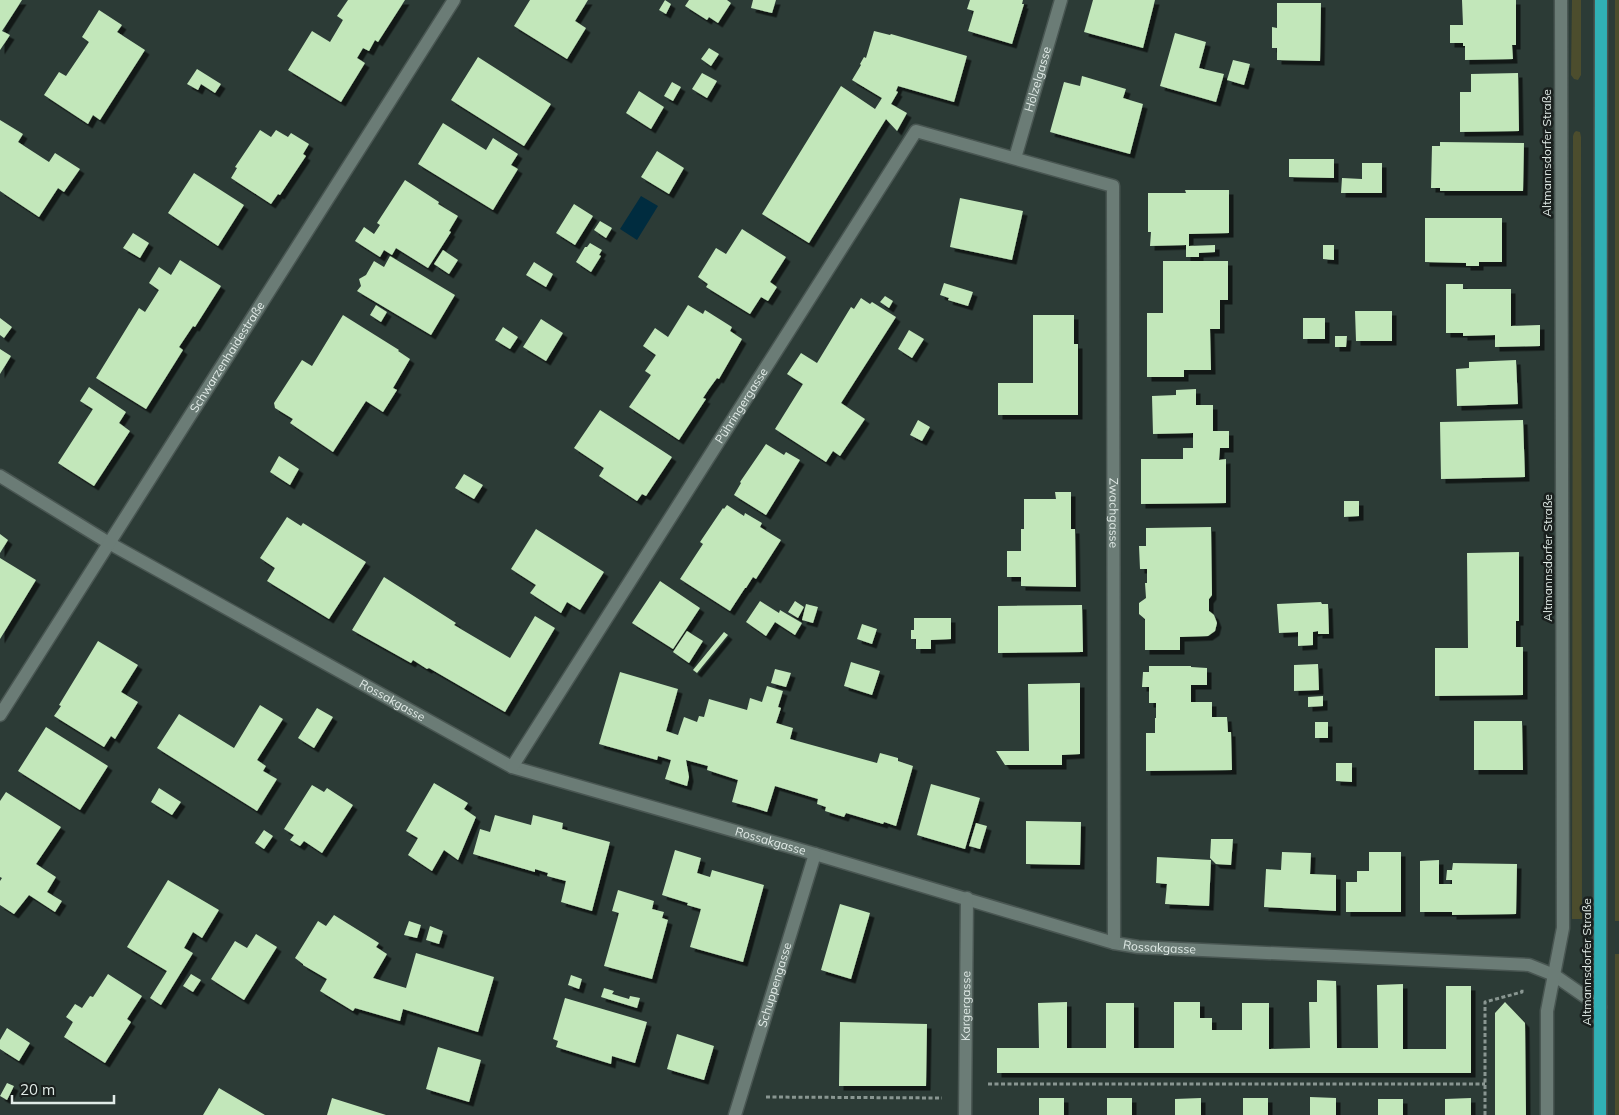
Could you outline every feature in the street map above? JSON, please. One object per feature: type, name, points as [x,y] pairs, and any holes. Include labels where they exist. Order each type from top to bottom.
[{"type":"main road","name":"Altmannsdorfer Straße","points":[[1600,1115],[1601,0]]},
{"type":"street","name":"Schwarzenhaidestraße","points":[[0,715],[454,0]]},
{"type":"street","name":"Hölzelgasse","points":[[1015,158],[1061,0]]},
{"type":"street","name":"Altmannsdorfer Straße","points":[[1547,1115],[1547,1011],[1563,928],[1560,0]]},
{"type":"street","name":"Pühringergasse","points":[[512,767],[916,131],[1015,158]]},
{"type":"street","name":"Zwachgasse","points":[[1015,158],[1113,186],[1114,943]]},
{"type":"street","name":"Rossakgasse","points":[[0,476],[109,544],[512,767],[967,898],[1114,943],[1138,948],[1529,965],[1554,975],[1600,1007]]},
{"type":"street","name":"Schuppengasse","points":[[735,1115],[815,854]]},
{"type":"street","name":"Kargergasse","points":[[965,1115],[967,898]]},
{"type":"path","points":[[1485,1115],[1485,1002],[1522,992],[1529,965]]},
{"type":"path","points":[[965,1084],[1485,1084]]},
{"type":"path","points":[[740,1097],[965,1098]]},
{"type":"green space","points":[[1572,0],[1581,0],[1581,75],[1578,80],[1574,79],[1571,75]]},
{"type":"green space","points":[[1615,0],[1619,0],[1619,921],[1615,921]]},
{"type":"green space","points":[[1576,131],[1580,132],[1581,137],[1582,919],[1572,919],[1573,136]]},
{"type":"green space","points":[[1615,954],[1619,954],[1619,1115],[1615,1115]]},
{"type":"water","points":[[641,196],[658,206],[637,240],[620,229]]},
{"type":"building","points":[[0,0],[22,0],[2,31],[10,35],[0,50]]},
{"type":"building","points":[[348,0],[405,0],[378,42],[375,40],[369,51],[363,48],[357,58],[365,63],[341,102],[288,70],[312,31],[330,42],[343,20],[337,16]]},
{"type":"building","points":[[530,0],[588,0],[575,21],[586,28],[567,59],[514,26]]},
{"type":"building","points":[[665,0],[671,4],[666,14],[659,10]]},
{"type":"building","points":[[689,0],[727,0],[731,3],[718,23],[709,17],[707,20],[685,6]]},
{"type":"building","points":[[753,0],[776,0],[772,13],[751,8]]},
{"type":"building","points":[[970,0],[1023,0],[1022,4],[1024,4],[1012,44],[968,31],[974,11],[967,9]]},
{"type":"building","points":[[1093,0],[1155,0],[1143,48],[1084,32]]},
{"type":"building","points":[[1462,0],[1516,0],[1516,45],[1512,45],[1513,59],[1465,60],[1465,46],[1463,46],[1463,43],[1450,43],[1450,25],[1463,25]]},
{"type":"building","points":[[1277,3],[1321,3],[1320,61],[1277,60],[1277,48],[1272,48],[1272,27],[1277,28]]},
{"type":"building","points":[[99,10],[122,25],[117,32],[145,50],[100,120],[93,115],[88,124],[44,95],[59,72],[66,76],[89,42],[82,37]]},
{"type":"building","points":[[874,31],[891,34],[967,56],[954,102],[898,86],[896,91],[898,92],[891,104],[907,113],[897,131],[886,119],[809,243],[762,214],[841,86],[875,109],[882,98],[852,80],[864,57],[866,58]]},
{"type":"building","points":[[1175,33],[1206,42],[1199,68],[1224,74],[1216,102],[1160,86]]},
{"type":"building","points":[[709,48],[719,54],[711,66],[701,59]]},
{"type":"building","points":[[478,57],[551,104],[524,146],[451,100]]},
{"type":"building","points":[[1233,60],[1250,64],[1244,85],[1227,80]]},
{"type":"building","points":[[197,69],[221,84],[215,93],[201,84],[198,90],[187,84]]},
{"type":"building","points":[[702,73],[717,81],[707,98],[692,89]]},
{"type":"building","points":[[1518,73],[1519,131],[1460,132],[1460,92],[1471,92],[1471,74]]},
{"type":"building","points":[[1082,76],[1126,89],[1123,98],[1143,104],[1130,154],[1050,132],[1064,82],[1080,86]]},
{"type":"building","points":[[672,82],[681,87],[673,101],[664,96]]},
{"type":"building","points":[[639,91],[664,107],[651,129],[626,113]]},
{"type":"building","points":[[0,120],[23,134],[18,142],[49,162],[55,153],[80,169],[64,192],[58,188],[39,217],[0,191]]},
{"type":"building","points":[[443,123],[486,150],[493,138],[518,154],[511,165],[518,169],[493,210],[418,164]]},
{"type":"building","points":[[260,130],[271,137],[276,130],[288,137],[291,133],[309,144],[303,154],[306,156],[280,195],[278,194],[271,204],[231,178],[237,168],[235,167]]},
{"type":"building","points":[[1440,142],[1524,143],[1523,191],[1440,191],[1440,188],[1431,188],[1432,146],[1440,146]]},
{"type":"building","points":[[657,151],[684,168],[669,194],[641,177]]},
{"type":"building","points":[[1289,159],[1334,159],[1334,178],[1289,177]]},
{"type":"building","points":[[1362,163],[1382,163],[1382,193],[1341,193],[1342,178],[1362,179]]},
{"type":"building","points":[[194,173],[244,205],[218,246],[168,213]]},
{"type":"building","points":[[405,180],[458,216],[449,231],[451,232],[428,268],[396,248],[392,255],[384,250],[380,257],[355,241],[364,227],[374,234],[380,225],[377,223]]},
{"type":"building","points":[[1185,190],[1229,190],[1229,233],[1189,234],[1189,246],[1215,245],[1215,252],[1199,253],[1199,257],[1186,257],[1186,245],[1150,246],[1151,232],[1148,232],[1148,193],[1186,193]]},
{"type":"building","points":[[960,198],[1023,211],[1012,260],[950,247]]},
{"type":"building","points":[[574,204],[593,216],[575,245],[556,233]]},
{"type":"building","points":[[1425,218],[1502,218],[1502,262],[1479,262],[1479,266],[1466,266],[1466,263],[1425,262]]},
{"type":"building","points":[[600,221],[612,228],[606,238],[594,230]]},
{"type":"building","points":[[742,229],[786,257],[770,282],[777,287],[768,301],[761,297],[750,314],[706,287],[708,284],[698,277],[716,248],[726,254]]},
{"type":"building","points":[[133,233],[149,243],[140,258],[123,248]]},
{"type":"building","points":[[590,243],[602,250],[599,255],[601,256],[591,272],[576,262],[585,247]]},
{"type":"building","points":[[1323,245],[1334,245],[1334,260],[1323,259]]},
{"type":"building","points":[[443,250],[458,260],[449,274],[434,264]]},
{"type":"building","points":[[390,256],[455,295],[431,335],[357,291],[361,286],[359,279],[366,275],[374,261],[384,267]]},
{"type":"building","points":[[180,260],[221,286],[195,327],[193,326],[179,347],[183,350],[146,409],[96,378],[139,308],[145,312],[159,290],[149,283],[159,267],[171,275]]},
{"type":"building","points":[[1163,261],[1228,261],[1228,300],[1220,300],[1220,329],[1210,329],[1211,370],[1184,370],[1184,377],[1147,377],[1147,313],[1163,313]]},
{"type":"building","points":[[534,262],[553,274],[546,287],[526,275]]},
{"type":"building","points":[[944,283],[973,292],[968,306],[948,300],[949,298],[940,295]]},
{"type":"building","points":[[1446,284],[1463,284],[1463,289],[1511,289],[1511,326],[1540,325],[1540,346],[1495,347],[1495,335],[1463,336],[1463,333],[1446,333]]},
{"type":"building","points":[[885,296],[893,301],[889,308],[880,302]]},
{"type":"building","points":[[861,298],[870,304],[872,302],[896,317],[841,403],[865,419],[840,456],[833,451],[826,462],[775,429],[803,384],[787,374],[801,353],[817,363],[851,307],[854,309]]},
{"type":"building","points":[[376,305],[387,312],[381,322],[370,315]]},
{"type":"building","points":[[688,305],[703,314],[705,310],[732,327],[730,331],[742,339],[719,379],[717,378],[703,398],[706,399],[679,440],[629,407],[651,375],[645,371],[656,355],[643,346],[655,328],[668,337]]},
{"type":"building","points":[[1355,311],[1392,311],[1392,341],[1356,341]]},
{"type":"building","points":[[343,315],[410,359],[393,388],[397,390],[383,412],[366,401],[333,452],[290,423],[293,419],[275,408],[274,403],[302,360],[312,366]]},
{"type":"building","points":[[1033,315],[1074,315],[1074,344],[1078,344],[1078,415],[998,415],[998,383],[1033,383]]},
{"type":"building","points":[[0,318],[12,327],[4,338],[0,335]]},
{"type":"building","points":[[1303,318],[1325,318],[1325,339],[1303,339]]},
{"type":"building","points":[[541,319],[563,333],[546,361],[523,347]]},
{"type":"building","points":[[503,327],[518,337],[510,349],[495,340]]},
{"type":"building","points":[[909,330],[924,339],[912,358],[898,349]]},
{"type":"building","points":[[1335,336],[1347,336],[1346,347],[1335,347]]},
{"type":"building","points":[[0,349],[11,356],[0,374]]},
{"type":"building","points":[[1516,360],[1518,404],[1457,406],[1456,369],[1469,368],[1469,362]]},
{"type":"building","points":[[89,387],[126,412],[119,423],[130,431],[94,486],[58,463],[93,409],[80,401]]},
{"type":"building","points":[[1196,389],[1196,405],[1213,405],[1213,431],[1229,431],[1229,448],[1220,448],[1219,460],[1226,459],[1226,503],[1141,504],[1141,459],[1183,459],[1183,448],[1193,448],[1193,433],[1153,434],[1152,396],[1176,395],[1176,390]]},
{"type":"building","points":[[600,410],[672,457],[646,496],[642,494],[637,501],[599,476],[604,468],[574,448]]},
{"type":"building","points":[[918,420],[930,427],[922,441],[910,435]]},
{"type":"building","points":[[1523,420],[1525,477],[1441,479],[1440,422]]},
{"type":"building","points":[[766,444],[784,455],[786,452],[800,460],[766,515],[734,495],[740,482]]},
{"type":"building","points":[[279,456],[299,469],[290,485],[270,472]]},
{"type":"building","points":[[464,474],[483,485],[474,499],[455,488]]},
{"type":"building","points":[[1055,492],[1071,492],[1071,529],[1075,529],[1076,587],[1021,586],[1021,577],[1007,577],[1007,551],[1021,551],[1021,529],[1024,529],[1024,499],[1056,499]]},
{"type":"building","points":[[1344,501],[1359,501],[1359,516],[1344,517]]},
{"type":"building","points":[[727,505],[744,516],[745,513],[762,523],[760,527],[781,540],[756,579],[753,577],[730,611],[680,579],[703,544],[700,542]]},
{"type":"building","points":[[287,517],[301,526],[303,523],[366,562],[329,619],[267,581],[275,568],[260,558]]},
{"type":"building","points":[[1211,527],[1212,595],[1209,599],[1209,611],[1214,615],[1217,623],[1215,631],[1208,636],[1180,637],[1180,650],[1145,650],[1145,619],[1139,614],[1139,603],[1146,598],[1145,583],[1147,583],[1147,569],[1140,569],[1139,546],[1146,546],[1146,528]]},
{"type":"building","points":[[536,529],[604,572],[580,610],[567,602],[561,613],[530,593],[536,585],[511,569]]},
{"type":"building","points":[[0,534],[8,540],[0,553]]},
{"type":"building","points":[[1519,552],[1519,621],[1516,621],[1516,647],[1523,647],[1523,695],[1435,696],[1435,648],[1468,648],[1467,553]]},
{"type":"building","points":[[0,558],[36,580],[0,639]]},
{"type":"building","points":[[384,577],[456,623],[454,625],[510,658],[535,616],[555,628],[505,712],[429,668],[427,669],[413,660],[411,663],[352,630]]},
{"type":"building","points":[[660,581],[700,608],[673,649],[632,623]]},
{"type":"building","points":[[760,601],[779,613],[780,610],[802,623],[795,635],[775,622],[766,636],[746,622]]},
{"type":"building","points":[[795,601],[804,607],[798,618],[788,612]]},
{"type":"building","points":[[1321,602],[1322,604],[1328,604],[1329,634],[1318,634],[1318,631],[1313,632],[1313,645],[1298,646],[1298,632],[1279,633],[1277,604]]},
{"type":"building","points":[[806,604],[818,607],[813,623],[802,620]]},
{"type":"building","points":[[1082,605],[1083,652],[998,653],[998,606]]},
{"type":"building","points":[[914,618],[951,618],[951,639],[931,640],[931,649],[916,649],[916,639],[911,639],[911,630],[914,630]]},
{"type":"building","points":[[862,624],[877,629],[872,644],[857,639]]},
{"type":"building","points":[[687,631],[703,641],[689,663],[673,652]]},
{"type":"building","points":[[724,632],[728,635],[697,673],[693,670]]},
{"type":"building","points":[[98,641],[138,665],[121,692],[138,702],[115,739],[111,736],[104,747],[54,716]]},
{"type":"building","points":[[851,662],[880,671],[872,695],[844,686]]},
{"type":"building","points":[[1318,664],[1319,690],[1294,691],[1294,665]]},
{"type":"building","points":[[1149,666],[1207,668],[1207,685],[1191,685],[1191,702],[1212,702],[1212,717],[1227,717],[1228,732],[1231,732],[1232,770],[1146,771],[1146,733],[1155,733],[1156,718],[1156,703],[1149,703],[1149,687],[1142,687],[1143,672],[1149,672]]},
{"type":"building","points":[[775,669],[791,673],[786,687],[771,683]]},
{"type":"building","points":[[620,672],[678,689],[666,731],[678,735],[684,717],[697,722],[699,716],[704,717],[709,699],[747,710],[750,698],[762,702],[767,686],[783,691],[778,707],[781,708],[776,723],[793,728],[790,739],[877,763],[880,753],[898,758],[898,761],[913,766],[896,826],[846,813],[844,817],[825,811],[826,807],[817,804],[818,799],[775,786],[767,812],[732,802],[738,780],[707,770],[708,766],[686,760],[689,777],[687,786],[665,779],[671,760],[658,756],[657,760],[599,744]]},
{"type":"building","points":[[1080,683],[1080,754],[1062,755],[1062,765],[1005,765],[996,751],[1029,751],[1028,684]]},
{"type":"building","points":[[1323,696],[1323,706],[1308,707],[1308,697]]},
{"type":"building","points":[[260,705],[283,719],[257,760],[266,766],[263,771],[277,779],[257,811],[157,748],[179,714],[234,748]]},
{"type":"building","points":[[317,708],[333,717],[314,748],[298,738]]},
{"type":"building","points":[[1474,721],[1522,721],[1523,770],[1474,770]]},
{"type":"building","points":[[1315,722],[1328,722],[1328,738],[1315,738]]},
{"type":"building","points":[[46,727],[108,766],[80,810],[18,771]]},
{"type":"building","points":[[1336,763],[1352,763],[1352,782],[1336,781]]},
{"type":"building","points":[[434,783],[468,803],[464,809],[476,817],[458,860],[444,850],[432,871],[408,855],[418,838],[406,831]]},
{"type":"building","points":[[931,784],[980,798],[965,849],[917,835]]},
{"type":"building","points":[[312,785],[324,792],[327,788],[353,805],[322,853],[304,841],[300,846],[290,840],[294,835],[284,829]]},
{"type":"building","points":[[159,788],[181,802],[172,815],[151,802]]},
{"type":"building","points":[[6,792],[61,827],[36,864],[56,877],[47,892],[62,901],[55,912],[29,895],[14,914],[0,905],[0,881],[2,878],[0,877],[0,801]]},
{"type":"building","points":[[495,815],[531,825],[533,815],[563,823],[562,829],[610,842],[592,911],[561,902],[566,881],[547,876],[548,873],[535,869],[535,872],[473,854],[480,829],[490,832]]},
{"type":"building","points":[[1026,821],[1081,822],[1080,865],[1026,864]]},
{"type":"building","points":[[976,823],[987,826],[980,849],[969,846]]},
{"type":"building","points":[[264,830],[273,836],[264,849],[255,843]]},
{"type":"building","points":[[1211,839],[1233,839],[1231,865],[1216,864],[1210,858]]},
{"type":"building","points":[[675,850],[701,858],[697,873],[710,877],[712,870],[764,885],[743,962],[690,947],[701,909],[662,895]]},
{"type":"building","points":[[1282,852],[1311,853],[1310,874],[1336,875],[1336,911],[1264,907],[1266,869],[1281,870]]},
{"type":"building","points":[[1369,852],[1401,852],[1401,912],[1346,912],[1346,882],[1357,882],[1357,871],[1369,871]]},
{"type":"building","points":[[1157,857],[1211,860],[1209,906],[1165,904],[1167,884],[1156,883]]},
{"type":"building","points":[[1439,860],[1439,884],[1452,884],[1452,880],[1446,880],[1447,870],[1452,870],[1453,863],[1517,864],[1516,914],[1452,915],[1452,912],[1420,912],[1420,861]]},
{"type":"building","points":[[168,880],[219,910],[202,938],[193,932],[184,948],[193,953],[161,1005],[150,998],[167,971],[127,947]]},
{"type":"building","points":[[618,890],[654,901],[652,909],[664,912],[662,918],[668,920],[652,979],[604,966],[619,913],[612,911]]},
{"type":"building","points":[[840,904],[870,913],[851,979],[821,970]]},
{"type":"building","points":[[334,915],[379,943],[376,947],[387,954],[373,978],[406,988],[416,953],[494,977],[478,1032],[403,1009],[400,1021],[355,1008],[353,1011],[320,991],[327,979],[295,958],[318,921],[326,926]]},
{"type":"building","points":[[409,921],[421,925],[417,938],[404,935]]},
{"type":"building","points":[[430,926],[443,931],[439,944],[426,940]]},
{"type":"building","points":[[256,934],[277,947],[244,1000],[211,979],[235,941],[247,948]]},
{"type":"building","points":[[108,974],[142,996],[127,1019],[131,1022],[105,1063],[64,1037],[73,1022],[66,1017],[75,1004],[82,1008],[90,996],[93,997]]},
{"type":"building","points":[[191,974],[201,980],[193,992],[183,986]]},
{"type":"building","points":[[571,975],[582,979],[579,989],[568,985]]},
{"type":"building","points":[[1317,980],[1336,981],[1337,1048],[1378,1048],[1377,985],[1403,984],[1403,1049],[1446,1049],[1446,986],[1471,986],[1471,1073],[997,1073],[997,1048],[1039,1048],[1038,1003],[1067,1002],[1067,1048],[1106,1048],[1106,1003],[1134,1003],[1134,1048],[1174,1048],[1174,1002],[1200,1002],[1200,1018],[1212,1018],[1212,1030],[1242,1030],[1242,1003],[1269,1003],[1269,1049],[1310,1048],[1309,1002],[1317,1002]]},
{"type":"building","points":[[604,988],[614,991],[612,994],[629,999],[630,996],[640,998],[637,1008],[601,997]]},
{"type":"building","points":[[565,998],[647,1022],[635,1063],[612,1056],[611,1064],[556,1047],[558,1041],[553,1039]]},
{"type":"building","points":[[1505,1002],[1525,1023],[1526,1115],[1495,1115],[1495,1013]]},
{"type":"building","points":[[840,1022],[927,1024],[926,1086],[839,1086]]},
{"type":"building","points":[[7,1028],[30,1043],[19,1061],[0,1049],[0,1040]]},
{"type":"building","points":[[677,1034],[714,1046],[704,1080],[667,1069]]},
{"type":"building","points":[[438,1047],[481,1060],[469,1102],[426,1089]]},
{"type":"building","points":[[7,1083],[14,1086],[7,1100],[0,1096]]},
{"type":"building","points":[[219,1088],[265,1115],[203,1115]]},
{"type":"building","points":[[1310,1097],[1336,1098],[1336,1115],[1310,1115]]},
{"type":"building","points":[[332,1098],[386,1115],[327,1115]]},
{"type":"building","points":[[1039,1098],[1064,1098],[1064,1115],[1039,1115]]},
{"type":"building","points":[[1107,1098],[1132,1098],[1132,1115],[1107,1115]]},
{"type":"building","points":[[1201,1098],[1201,1115],[1175,1115],[1175,1099]]},
{"type":"building","points":[[1243,1098],[1268,1098],[1268,1115],[1243,1115]]},
{"type":"building","points":[[1471,1098],[1471,1115],[1445,1115],[1445,1099]]},
{"type":"building","points":[[1378,1099],[1403,1099],[1403,1115],[1378,1115]]}]
